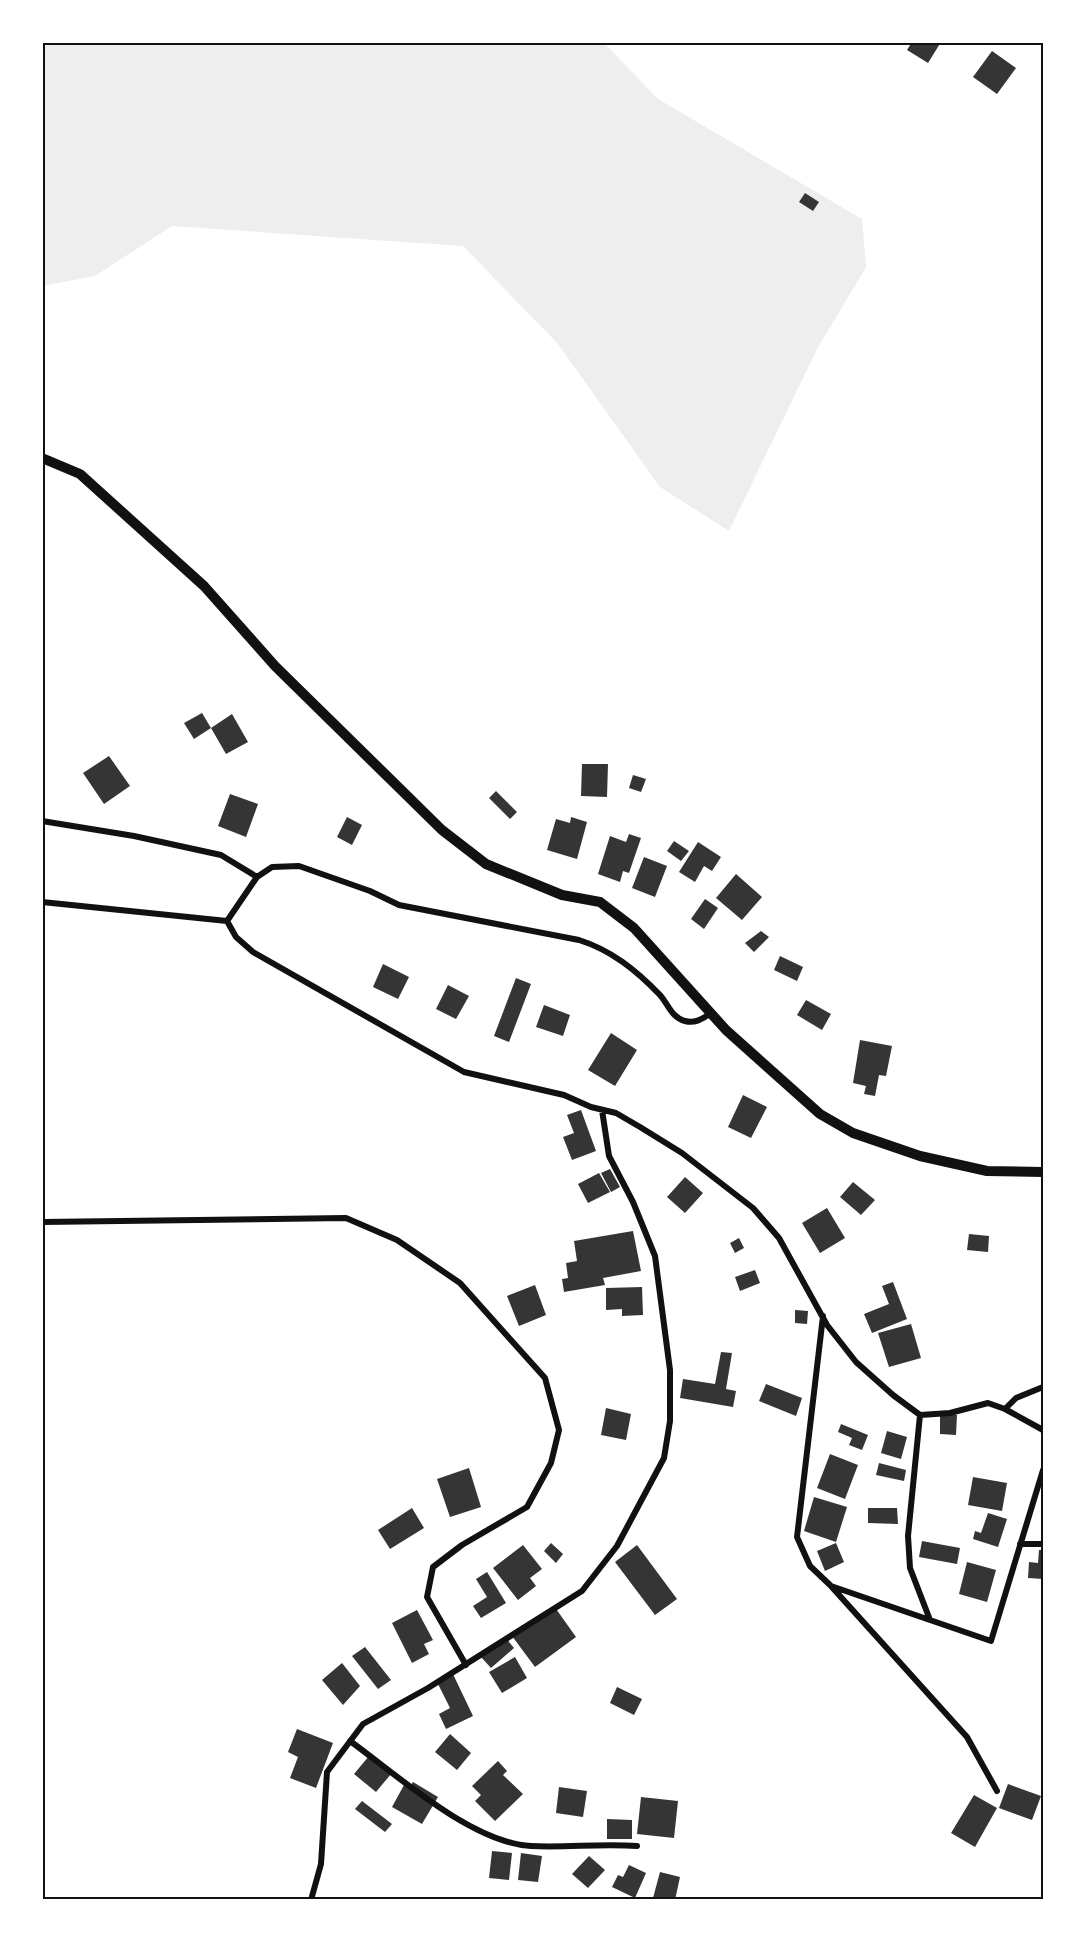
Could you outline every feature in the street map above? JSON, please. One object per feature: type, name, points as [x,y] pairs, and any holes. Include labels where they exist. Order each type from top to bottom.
[{"type":"main road","points":[[42,458],[80,474],[196,578],[275,666],[442,830],[486,864],[562,896],[600,902],[634,928],[711,1013],[820,1114],[853,1133],[920,1156],[987,1171],[1043,1172]]},
{"type":"street","points":[[42,821],[134,836],[221,855],[257,877]]},
{"type":"street","points":[[227,921],[257,877],[272,867],[299,866],[370,891],[399,905],[579,940],[604,948],[643,979],[662,997],[672,1013],[684,1021],[697,1022],[711,1013]]},
{"type":"street","points":[[42,902],[227,921]]},
{"type":"street","points":[[227,921],[236,937],[253,952],[464,1072],[564,1095],[615,1113],[682,1153],[753,1208],[779,1238],[822,1316],[856,1362],[920,1415],[950,1413],[988,1403],[1005,1409],[1043,1430]]},
{"type":"street","points":[[311,1900],[321,1864],[327,1772],[363,1724],[466,1665],[582,1591],[617,1546],[664,1458],[670,1421],[669,1370],[655,1256],[633,1202],[609,1156],[602,1110]]},
{"type":"street","points":[[42,1222],[346,1218],[397,1240],[460,1283],[545,1378],[559,1430],[551,1463],[527,1507],[462,1545],[433,1567],[427,1597],[466,1665]]},
{"type":"street","points":[[822,1316],[797,1537],[810,1566],[830,1585],[967,1737],[997,1791]]},
{"type":"street","points":[[1005,1409],[1016,1398],[1043,1388]]},
{"type":"street","points":[[920,1415],[908,1536],[910,1568],[930,1620]]},
{"type":"street","points":[[830,1585],[991,1641],[1043,1470]]},
{"type":"street","points":[[1020,1544],[1043,1544]]},
{"type":"street","points":[[350,1741],[457,1819],[485,1834],[529,1846],[603,1843],[637,1846]]},
{"type":"shaded area","points":[[42,42],[603,42],[658,99],[862,219],[866,267],[817,349],[729,531],[660,487],[558,344],[463,246],[172,226],[95,276],[42,286]]},
{"type":"building","points":[[912,42],[941,42],[928,63],[907,50]]},
{"type":"building","points":[[992,51],[1016,68],[997,94],[973,77]]},
{"type":"building","points":[[805,193],[819,202],[813,211],[799,202]]},
{"type":"building","points":[[202,713],[211,728],[194,739],[184,723]]},
{"type":"building","points":[[232,714],[248,742],[226,754],[211,728]]},
{"type":"building","points":[[109,756],[130,786],[104,804],[83,773]]},
{"type":"building","points":[[582,764],[608,764],[607,797],[581,796]]},
{"type":"building","points":[[633,775],[646,779],[641,792],[629,788]]},
{"type":"building","points":[[496,791],[517,812],[510,819],[489,798]]},
{"type":"building","points":[[230,794],[258,804],[246,837],[218,826]]},
{"type":"building","points":[[347,817],[362,825],[352,845],[337,837]]},
{"type":"building","points":[[571,817],[587,822],[577,859],[547,850],[556,819],[570,823]]},
{"type":"building","points":[[629,834],[641,838],[629,873],[623,871],[620,882],[598,874],[610,836],[626,842]]},
{"type":"building","points":[[674,841],[689,851],[681,861],[667,851]]},
{"type":"building","points":[[698,842],[721,857],[712,871],[704,866],[695,882],[679,872]]},
{"type":"building","points":[[644,857],[667,866],[655,897],[632,888]]},
{"type":"building","points":[[736,874],[762,897],[742,920],[716,898]]},
{"type":"building","points":[[705,899],[718,908],[704,929],[691,919]]},
{"type":"building","points":[[761,931],[769,937],[754,952],[745,943]]},
{"type":"building","points":[[780,956],[803,967],[797,981],[774,970]]},
{"type":"building","points":[[383,964],[409,977],[398,999],[373,987]]},
{"type":"building","points":[[516,978],[531,984],[509,1042],[494,1036]]},
{"type":"building","points":[[448,985],[469,996],[456,1019],[436,1009]]},
{"type":"building","points":[[806,1000],[831,1014],[822,1030],[797,1015]]},
{"type":"building","points":[[544,1005],[570,1015],[563,1036],[536,1027]]},
{"type":"building","points":[[611,1033],[637,1050],[615,1086],[588,1070]]},
{"type":"building","points":[[860,1040],[892,1046],[886,1076],[879,1075],[875,1096],[864,1094],[866,1086],[853,1083]]},
{"type":"building","points":[[743,1095],[767,1107],[751,1138],[728,1127]]},
{"type":"building","points":[[581,1110],[596,1151],[572,1160],[563,1137],[574,1133],[567,1115]]},
{"type":"building","points":[[610,1169],[620,1187],[611,1192],[601,1173]]},
{"type":"building","points":[[599,1173],[610,1192],[588,1203],[578,1184]]},
{"type":"building","points":[[685,1177],[703,1193],[685,1213],[667,1197]]},
{"type":"building","points":[[853,1182],[875,1200],[861,1215],[840,1197]]},
{"type":"building","points":[[827,1208],[845,1238],[820,1253],[802,1223]]},
{"type":"building","points":[[633,1231],[641,1271],[603,1278],[605,1285],[564,1292],[562,1279],[568,1278],[566,1263],[577,1261],[574,1241]]},
{"type":"building","points":[[969,1234],[989,1236],[988,1252],[967,1250]]},
{"type":"building","points":[[739,1238],[744,1248],[735,1253],[730,1243]]},
{"type":"building","points":[[755,1270],[760,1283],[740,1291],[735,1277]]},
{"type":"building","points":[[893,1282],[907,1319],[872,1333],[864,1314],[889,1304],[882,1286]]},
{"type":"building","points":[[535,1285],[546,1315],[519,1326],[507,1296]]},
{"type":"building","points":[[642,1287],[643,1315],[622,1316],[622,1309],[606,1310],[606,1288]]},
{"type":"building","points":[[795,1310],[808,1311],[807,1324],[795,1323]]},
{"type":"building","points":[[911,1324],[921,1358],[889,1367],[878,1333]]},
{"type":"building","points":[[721,1352],[732,1353],[726,1389],[736,1391],[733,1407],[680,1398],[683,1379],[715,1384]]},
{"type":"building","points":[[766,1384],[802,1398],[796,1416],[759,1401]]},
{"type":"building","points":[[606,1408],[631,1414],[626,1440],[601,1435]]},
{"type":"building","points":[[940,1415],[957,1415],[956,1435],[940,1434]]},
{"type":"building","points":[[841,1424],[868,1435],[862,1450],[849,1445],[852,1438],[838,1432]]},
{"type":"building","points":[[887,1431],[907,1437],[901,1459],[881,1453]]},
{"type":"building","points":[[830,1454],[858,1465],[845,1499],[817,1488]]},
{"type":"building","points":[[879,1463],[906,1470],[904,1481],[876,1475]]},
{"type":"building","points":[[469,1468],[481,1507],[450,1517],[437,1479]]},
{"type":"building","points":[[973,1477],[1007,1483],[1002,1511],[968,1505]]},
{"type":"building","points":[[814,1497],[847,1507],[836,1542],[804,1531]]},
{"type":"building","points":[[412,1508],[424,1528],[390,1549],[378,1530]]},
{"type":"building","points":[[868,1508],[897,1508],[898,1524],[868,1523]]},
{"type":"building","points":[[988,1513],[1007,1519],[998,1547],[973,1539],[975,1531],[981,1533]]},
{"type":"building","points":[[922,1541],[960,1548],[957,1564],[919,1557]]},
{"type":"building","points":[[551,1543],[563,1554],[556,1563],[544,1551]]},
{"type":"building","points":[[836,1543],[844,1562],[825,1571],[817,1551]]},
{"type":"building","points":[[523,1545],[542,1569],[530,1578],[536,1586],[518,1600],[493,1568]]},
{"type":"building","points":[[637,1545],[677,1599],[655,1615],[615,1562]]},
{"type":"building","points":[[1039,1550],[1043,1550],[1043,1579],[1028,1578],[1029,1562],[1038,1563]]},
{"type":"building","points":[[967,1562],[996,1570],[987,1602],[959,1594]]},
{"type":"building","points":[[487,1572],[506,1603],[481,1618],[473,1606],[487,1597],[476,1579]]},
{"type":"building","points":[[554,1606],[576,1637],[535,1667],[512,1636]]},
{"type":"building","points":[[417,1610],[433,1640],[424,1644],[429,1654],[412,1663],[392,1623]]},
{"type":"building","points":[[505,1637],[514,1648],[491,1668],[481,1657]]},
{"type":"building","points":[[365,1647],[391,1680],[378,1689],[352,1656]]},
{"type":"building","points":[[515,1657],[527,1678],[502,1693],[489,1672]]},
{"type":"building","points":[[342,1663],[360,1686],[343,1705],[322,1680]]},
{"type":"building","points":[[452,1672],[473,1716],[446,1729],[439,1714],[450,1708],[436,1680]]},
{"type":"building","points":[[617,1687],[642,1699],[634,1715],[610,1703]]},
{"type":"building","points":[[297,1729],[333,1743],[316,1788],[290,1778],[298,1757],[288,1752]]},
{"type":"building","points":[[450,1734],[471,1753],[457,1770],[435,1752]]},
{"type":"building","points":[[369,1756],[391,1774],[376,1792],[354,1774]]},
{"type":"building","points":[[498,1761],[507,1771],[503,1775],[523,1794],[495,1821],[475,1801],[481,1795],[472,1786]]},
{"type":"building","points":[[413,1782],[438,1797],[422,1824],[392,1807],[404,1785],[409,1788]]},
{"type":"building","points":[[1008,1784],[1041,1796],[1032,1820],[999,1808]]},
{"type":"building","points":[[559,1787],[587,1791],[583,1817],[556,1813]]},
{"type":"building","points":[[974,1795],[997,1808],[975,1847],[951,1833]]},
{"type":"building","points":[[641,1797],[678,1801],[674,1838],[637,1834]]},
{"type":"building","points":[[362,1801],[392,1824],[385,1832],[355,1809]]},
{"type":"building","points":[[607,1819],[632,1820],[632,1839],[607,1839]]},
{"type":"building","points":[[492,1851],[512,1853],[509,1880],[489,1878]]},
{"type":"building","points":[[521,1853],[542,1856],[538,1882],[518,1880]]},
{"type":"building","points":[[589,1856],[605,1870],[588,1888],[572,1874]]},
{"type":"building","points":[[629,1865],[646,1873],[635,1898],[612,1887],[618,1875],[623,1877]]},
{"type":"building","points":[[660,1872],[680,1877],[675,1900],[653,1898]]}]
